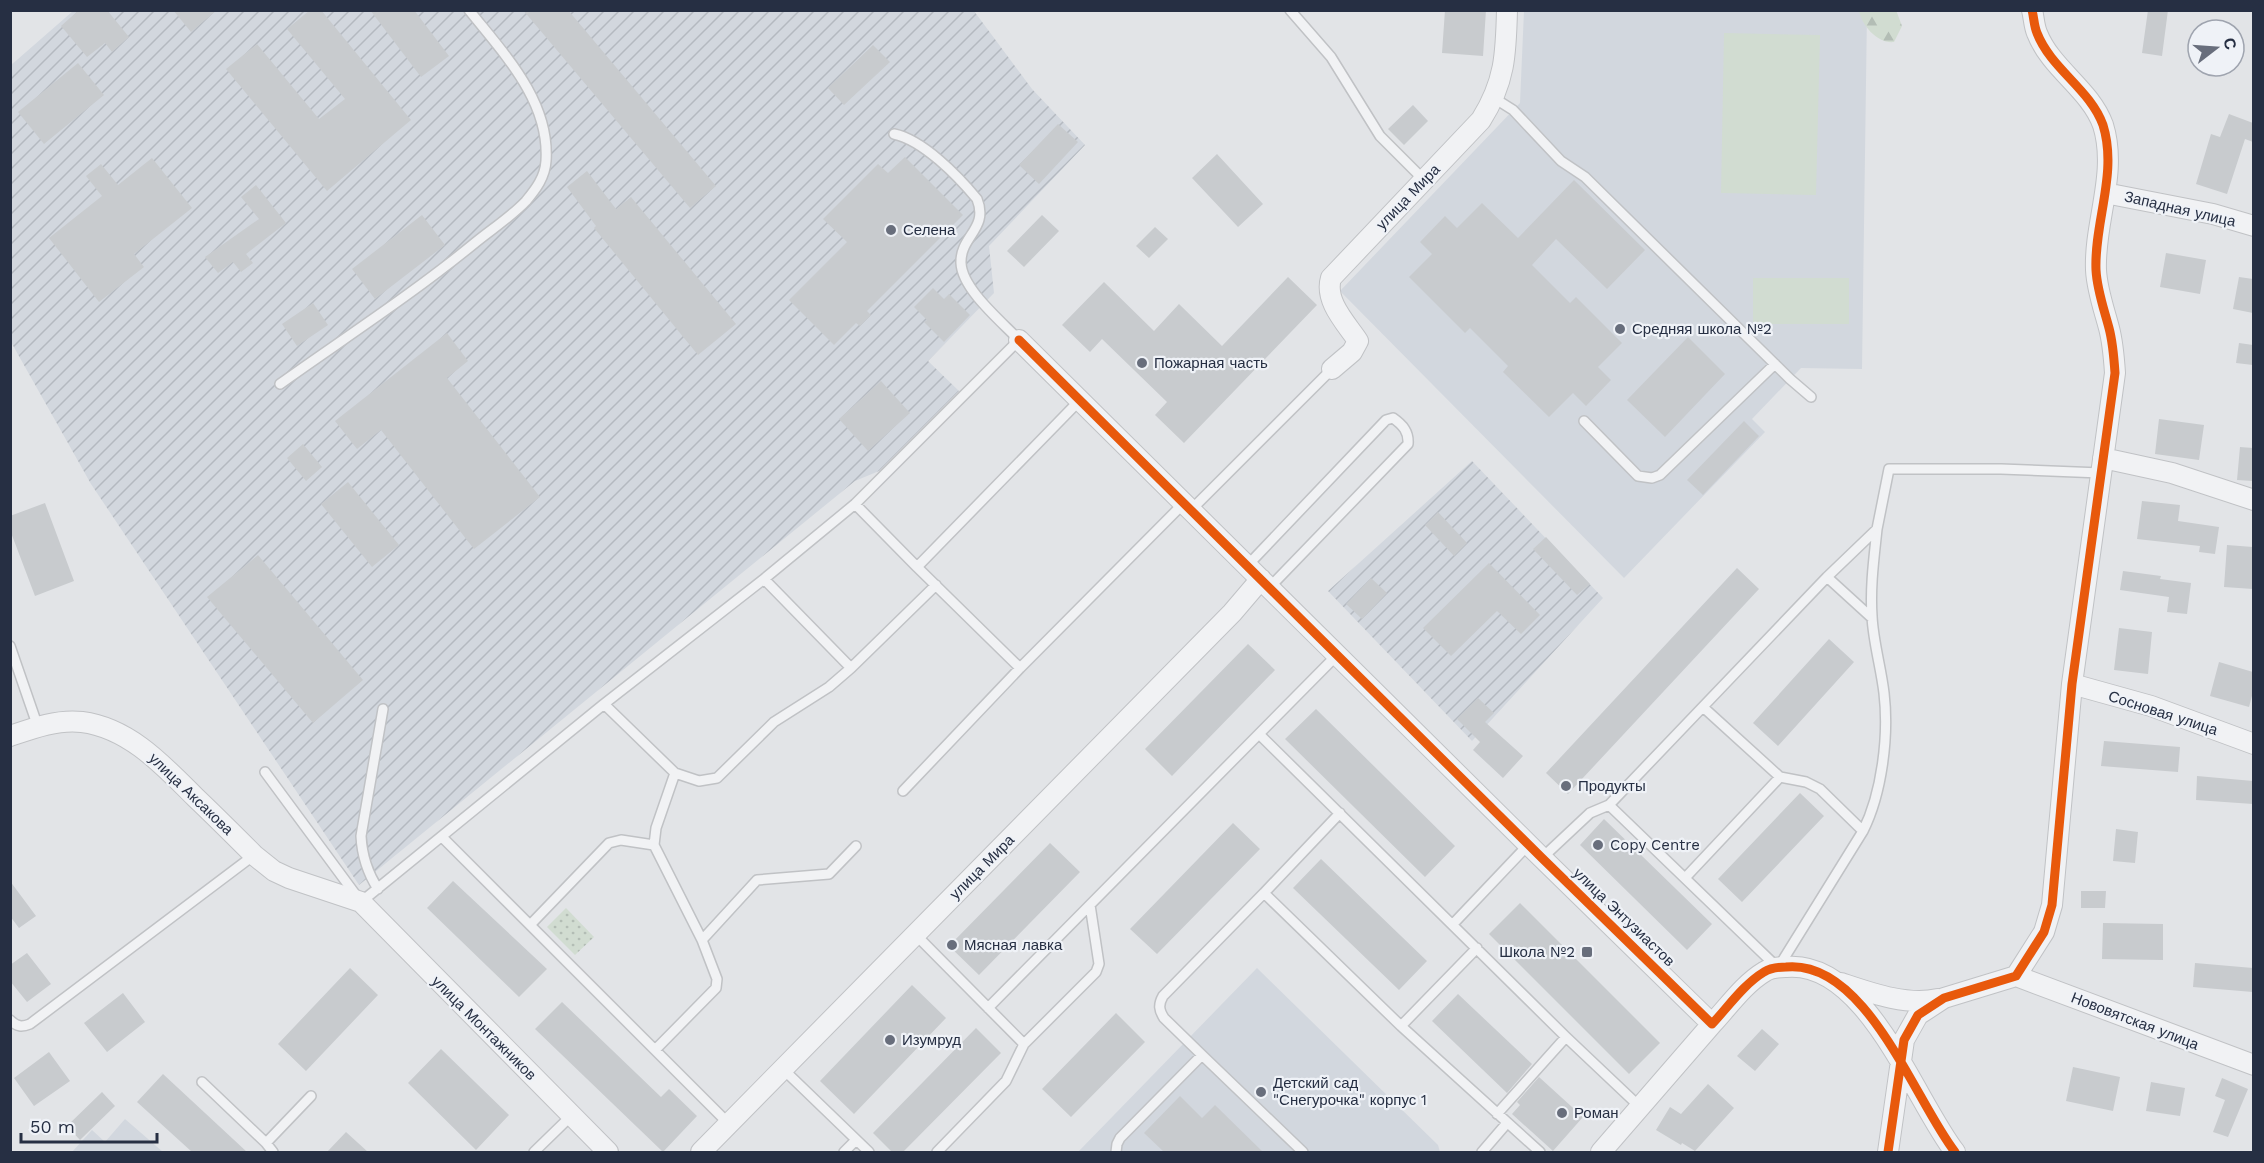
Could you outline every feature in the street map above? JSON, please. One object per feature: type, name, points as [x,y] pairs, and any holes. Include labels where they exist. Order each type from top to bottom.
[{"type":"street","name":"улица Мира","points":[[1332,369],[1352,352],[1358,341],[1332,300],[1329,292],[1331,278],[1481,120],[1494,98],[1505,60],[1507,10]]},
{"type":"street","points":[[1601,1152],[1712,1024],[1765,971],[1795,966],[1809,969],[1830,979],[1869,992],[1911,1001],[1928,1001],[2016,976],[2044,932],[2052,905],[2072,684],[2115,373],[2114,348],[2099,297],[2096,270],[2108,149],[2102,122],[2090,101],[2050,56],[2036,32],[2032,10]]},
{"type":"street","name":"Западная улица","points":[[2105,193],[2193,210],[2253,226]]},
{"type":"street","name":"улица Энтузиастов","points":[[1019,340],[1535,852],[1712,1024]]},
{"type":"street","points":[[2102,466],[2172,473],[2253,500]]},
{"type":"street","name":"улица Мира","points":[[701,1152],[1224,621],[1259,577]]},
{"type":"street","name":"Сосновая улица","points":[[2072,684],[2151,706],[2253,744]]},
{"type":"street","name":"улица Аксакова","points":[[10,736],[62,722],[81,722],[101,726],[128,739],[165,767],[254,855],[274,871],[361,902]]},
{"type":"street","name":"улица Монтажников","points":[[361,902],[608,1152]]},
{"type":"street","name":"Нововятская улица","points":[[2016,976],[2253,1065]]},
{"type":"street","points":[[1830,979],[1866,1010],[1883,1032],[1924,1106],[1955,1152]]},
{"type":"street","points":[[1888,1152],[1904,1040],[1914,1022],[1930,1006],[1944,998]]},
{"type":"lane","points":[[280,384],[449,264],[524,203],[541,182],[546,164],[546,142],[542,120],[515,68],[469,10]]},
{"type":"lane","points":[[1290,10],[1331,57],[1380,136],[1424,180]]},
{"type":"lane","points":[[1494,98],[1513,110],[1561,161],[1585,177],[1811,397]]},
{"type":"lane","points":[[265,772],[361,902],[855,504],[1019,340],[977,296],[965,279],[961,264],[967,241],[980,220],[982,210],[977,199],[920,144],[907,136],[894,134]]},
{"type":"lane","points":[[1584,421],[1638,476],[1652,478],[1660,475],[1776,364]]},
{"type":"lane","points":[[903,791],[1020,668],[1332,369]]},
{"type":"lane","points":[[917,567],[1080,400]]},
{"type":"lane","points":[[1393,418],[1399,423],[1409,435],[1408,444],[1259,577],[1386,420],[1393,418]]},
{"type":"lane","points":[[1609,805],[1778,968],[1863,831],[1872,812],[1880,779],[1884,736],[1884,693],[1872,618],[1871,579],[1877,529],[1889,469],[2102,466]]},
{"type":"lane","points":[[855,504],[1020,668]]},
{"type":"lane","points":[[1452,924],[1535,852],[1590,813],[1609,805],[1827,577],[1877,529]]},
{"type":"lane","points":[[1827,577],[1872,618]]},
{"type":"lane","points":[[764,579],[851,668]]},
{"type":"lane","points":[[604,704],[675,773],[699,781],[717,778],[774,722],[829,687],[851,668],[936,585]]},
{"type":"lane","points":[[10,646],[38,727]]},
{"type":"lane","points":[[988,1008],[1337,655]]},
{"type":"lane","points":[[1703,707],[1780,777],[1806,782],[1820,789],[1863,831]]},
{"type":"lane","points":[[378,889],[369,876],[361,836],[383,709]]},
{"type":"lane","points":[[1259,734],[1640,1107]]},
{"type":"lane","points":[[655,1050],[716,988],[717,979],[702,940],[654,845],[656,828],[675,773]]},
{"type":"lane","points":[[1685,878],[1780,777]]},
{"type":"lane","points":[[1303,1152],[1164,1018],[1160,1012],[1159,1003],[1163,996],[1340,813]]},
{"type":"lane","points":[[442,837],[729,1124]]},
{"type":"lane","points":[[530,925],[609,843],[621,840],[654,845]]},
{"type":"lane","points":[[702,940],[757,880],[829,874],[856,846]]},
{"type":"lane","points":[[10,1020],[15,1025],[30,1024],[254,855]]},
{"type":"lane","points":[[1264,893],[1401,1026],[1540,1152]]},
{"type":"lane","points":[[938,1152],[1006,1082],[1024,1044],[1096,972],[1099,964],[1089,905]]},
{"type":"lane","points":[[916,935],[1024,1044]]},
{"type":"lane","points":[[1401,1026],[1477,948]]},
{"type":"lane","points":[[1497,1114],[1566,1037]]},
{"type":"lane","points":[[1116,1152],[1120,1138],[1202,1055]]},
{"type":"lane","points":[[783,1069],[869,1152]]},
{"type":"lane","points":[[202,1082],[273,1152]]},
{"type":"lane","points":[[266,1143],[311,1096]]},
{"type":"lane","points":[[534,1152],[571,1116]]},
{"type":"lane","points":[[1482,1152],[1507,1123]]},
{"type":"lane","points":[[844,1152],[856,1140]]},
{"type":"shaded area","points":[[73,11],[974,11],[1032,89],[1085,145],[989,246],[994,293],[928,361],[959,391],[879,471],[855,481],[359,885],[91,484],[11,342],[10,66]]},
{"type":"shaded area","name":"Средняя школа №2","points":[[1524,11],[1867,11],[1862,369],[1801,368],[1752,419],[1765,432],[1624,578],[1340,291],[1520,103]]},
{"type":"shaded area","points":[[1472,461],[1603,598],[1472,741],[1328,591]]},
{"type":"shaded area","name":"Детский сад \"Снегурочка\" корпус 1","points":[[1257,968],[1438,1145],[1440,1152],[1078,1152]]},
{"type":"shaded area","points":[[125,1119],[163,1152],[72,1152],[92,1130],[105,1142]]},
{"type":"green space","points":[[1896,10],[1902,26],[1894,42],[1882,40],[1872,33],[1863,22],[1859,11]]},
{"type":"green space","points":[[1724,33],[1820,35],[1816,195],[1721,193]]},
{"type":"green space","points":[[1753,278],[1849,278],[1849,324],[1753,324]]},
{"type":"green space","points":[[566,908],[594,937],[575,955],[547,927]]},
{"type":"building","points":[[79,10],[107,10],[129,37],[112,52],[105,43],[87,57],[61,26]]},
{"type":"building","points":[[173,10],[217,10],[191,32]]},
{"type":"building","points":[[310,10],[321,10],[411,120],[327,191],[226,69],[257,44],[319,119],[345,99],[287,29]]},
{"type":"building","points":[[370,10],[414,10],[449,56],[421,77]]},
{"type":"building","points":[[523,10],[568,10],[716,186],[690,208]]},
{"type":"building","points":[[1445,10],[1486,10],[1483,56],[1442,53]]},
{"type":"building","points":[[2148,10],[2168,10],[2162,56],[2142,53]]},
{"type":"building","points":[[873,45],[890,62],[844,105],[828,88]]},
{"type":"building","points":[[78,63],[104,95],[44,144],[18,112]]},
{"type":"building","points":[[1413,105],[1428,121],[1404,145],[1388,129]]},
{"type":"building","points":[[2229,114],[2253,123],[2253,142],[2245,139],[2227,194],[2196,184],[2211,134],[2220,137]]},
{"type":"building","points":[[1058,124],[1078,142],[1039,184],[1019,165]]},
{"type":"building","points":[[1217,154],[1263,204],[1238,227],[1192,178]]},
{"type":"building","name":"Селена","points":[[905,157],[963,215],[867,311],[871,315],[860,326],[856,323],[834,345],[789,300],[847,242],[823,219],[878,164],[888,173]]},
{"type":"building","points":[[152,158],[192,208],[134,254],[144,267],[99,302],[49,238],[102,196],[86,176],[101,164],[118,185]]},
{"type":"building","points":[[587,171],[616,209],[631,197],[736,324],[698,355],[594,228],[596,226],[567,187]]},
{"type":"building","points":[[1574,180],[1645,250],[1607,289],[1556,239],[1532,265],[1570,303],[1576,297],[1622,343],[1598,367],[1611,380],[1586,406],[1573,393],[1549,417],[1503,372],[1508,366],[1470,328],[1465,333],[1409,277],[1432,254],[1420,242],[1445,216],[1457,228],[1482,203],[1518,238]]},
{"type":"building","points":[[256,185],[286,223],[246,254],[253,263],[241,272],[233,262],[218,273],[205,257],[259,219],[241,197]]},
{"type":"building","points":[[422,215],[445,245],[375,299],[352,269]]},
{"type":"building","points":[[1042,215],[1059,231],[1024,267],[1007,251]]},
{"type":"building","points":[[1155,227],[1168,239],[1149,258],[1136,246]]},
{"type":"building","points":[[2166,253],[2206,260],[2200,294],[2160,287]]},
{"type":"building","points":[[1288,277],[1317,305],[1184,443],[1155,415],[1167,402],[1102,339],[1090,352],[1062,325],[1104,282],[1154,331],[1179,304],[1222,346]]},
{"type":"building","points":[[2239,277],[2253,279],[2253,313],[2233,309]]},
{"type":"building","points":[[933,288],[944,299],[949,294],[970,315],[944,342],[924,322],[927,320],[914,307]]},
{"type":"building","points":[[313,303],[328,325],[297,346],[282,324]]},
{"type":"building","points":[[447,333],[468,361],[447,378],[540,497],[474,549],[381,430],[357,449],[335,421]]},
{"type":"building","points":[[1688,337],[1725,374],[1665,437],[1627,400]]},
{"type":"building","points":[[2239,343],[2253,345],[2253,365],[2236,363]]},
{"type":"building","points":[[881,381],[910,413],[868,451],[839,419]]},
{"type":"building","points":[[2159,419],[2204,425],[2199,460],[2155,454]]},
{"type":"building","points":[[1744,421],[1759,436],[1703,495],[1687,480]]},
{"type":"building","points":[[303,444],[322,467],[306,481],[287,458]]},
{"type":"building","points":[[2240,447],[2253,448],[2253,481],[2237,480]]},
{"type":"building","points":[[348,482],[399,545],[372,567],[321,504]]},
{"type":"building","points":[[2142,501],[2180,505],[2178,521],[2219,527],[2215,554],[2199,552],[2200,546],[2137,539]]},
{"type":"building","points":[[45,503],[74,581],[35,596],[10,530],[10,516]]},
{"type":"building","points":[[1438,512],[1467,543],[1454,556],[1425,525]]},
{"type":"building","points":[[1546,537],[1590,584],[1577,595],[1533,549]]},
{"type":"building","points":[[2227,545],[2253,547],[2253,589],[2224,587]]},
{"type":"building","points":[[258,555],[363,680],[313,723],[207,597]]},
{"type":"building","points":[[1489,563],[1540,615],[1521,634],[1497,611],[1451,656],[1423,628]]},
{"type":"building","points":[[1737,568],[1759,589],[1568,794],[1546,773]]},
{"type":"building","points":[[2123,571],[2191,583],[2187,614],[2167,612],[2169,597],[2120,590]]},
{"type":"building","points":[[1371,578],[1387,593],[1362,619],[1346,604]]},
{"type":"building","points":[[2119,628],[2152,632],[2148,674],[2114,670]]},
{"type":"building","points":[[1829,639],[1854,662],[1778,746],[1753,723]]},
{"type":"building","points":[[1248,644],[1275,670],[1172,776],[1145,749]]},
{"type":"building","points":[[2219,662],[2253,672],[2253,692],[2249,707],[2210,696]]},
{"type":"building","points":[[1478,698],[1494,713],[1485,722],[1523,756],[1503,778],[1473,750],[1480,742],[1457,719]]},
{"type":"building","points":[[1316,709],[1455,846],[1425,877],[1285,739]]},
{"type":"building","points":[[2104,741],[2180,747],[2178,772],[2101,766]]},
{"type":"building","points":[[2197,776],[2253,781],[2253,804],[2196,800]]},
{"type":"building","points":[[1800,793],[1824,816],[1742,902],[1718,879]]},
{"type":"building","points":[[1604,819],[1712,924],[1687,950],[1580,845]]},
{"type":"building","points":[[1233,823],[1260,849],[1157,954],[1130,929]]},
{"type":"building","points":[[2116,829],[2138,832],[2135,863],[2113,861]]},
{"type":"building","points":[[1050,843],[1080,872],[979,975],[949,946]]},
{"type":"building","points":[[1321,859],[1427,961],[1399,990],[1293,888]]},
{"type":"building","points":[[10,881],[36,916],[19,928],[10,916]]},
{"type":"building","points":[[453,881],[547,969],[519,997],[427,908]]},
{"type":"building","points":[[2081,891],[2106,891],[2105,908],[2081,908]]},
{"type":"building","points":[[1520,903],[1660,1043],[1629,1074],[1489,934]]},
{"type":"building","points":[[2103,923],[2163,924],[2163,960],[2102,959]]},
{"type":"building","points":[[27,953],[51,984],[27,1002],[10,981],[10,965]]},
{"type":"building","points":[[2195,963],[2253,968],[2253,992],[2193,987]]},
{"type":"building","points":[[350,968],[378,995],[306,1071],[278,1044]]},
{"type":"building","points":[[912,985],[946,1018],[854,1114],[820,1081]]},
{"type":"building","points":[[123,993],[145,1022],[107,1052],[84,1023]]},
{"type":"building","points":[[1458,994],[1532,1064],[1507,1093],[1432,1021]]},
{"type":"building","points":[[562,1002],[661,1097],[669,1089],[697,1116],[663,1152],[535,1029]]},
{"type":"building","points":[[1116,1013],[1145,1042],[1071,1117],[1042,1089]]},
{"type":"building","points":[[976,1028],[1001,1053],[903,1152],[892,1152],[873,1133]]},
{"type":"building","points":[[1762,1029],[1779,1044],[1755,1071],[1737,1056]]},
{"type":"building","points":[[441,1049],[509,1115],[476,1150],[408,1083]]},
{"type":"building","points":[[49,1052],[70,1081],[34,1106],[14,1078]]},
{"type":"building","points":[[2073,1067],[2120,1077],[2113,1111],[2066,1101]]},
{"type":"building","points":[[163,1074],[247,1152],[192,1152],[137,1102]]},
{"type":"building","points":[[1539,1077],[1583,1117],[1553,1151],[1512,1114],[1520,1105],[1517,1102]]},
{"type":"building","points":[[2222,1078],[2248,1089],[2228,1137],[2213,1132],[2225,1100],[2215,1096]]},
{"type":"building","points":[[2151,1082],[2185,1088],[2180,1116],[2146,1111]]},
{"type":"building","points":[[1708,1084],[1734,1108],[1695,1151],[1656,1130],[1670,1107],[1681,1114]]},
{"type":"building","points":[[102,1092],[115,1106],[80,1140],[67,1126]]},
{"type":"building","points":[[1180,1096],[1202,1118],[1215,1105],[1263,1152],[1164,1152],[1144,1133]]},
{"type":"building","points":[[346,1132],[368,1152],[327,1152]]},
{"type":"cycle path","points":[[1888,1152],[1904,1040],[1918,1015],[1944,998],[2016,976],[2044,932],[2052,905],[2072,684],[2115,373],[2111,339],[2096,270],[2096,252],[2108,161],[2103,125],[2089,100],[2043,46],[2036,30],[2032,10]]},
{"type":"cycle path","points":[[1019,340],[1712,1024],[1743,989],[1766,971],[1786,967],[1815,971],[1841,985],[1886,1037],[1955,1152]]},
{"type":"place","name":"Селена","points":[[891,230]]},
{"type":"place","name":"Средняя школа №2","points":[[1620,329]]},
{"type":"place","name":"Пожарная часть","points":[[1142,363]]},
{"type":"place","name":"Продукты","points":[[1566,786]]},
{"type":"place","name":"Copy Centre","points":[[1598,845]]},
{"type":"place","name":"Мясная лавка","points":[[952,945]]},
{"type":"place","name":"Школа №2","points":[[1587,952]]},
{"type":"place","name":"Изумруд","points":[[890,1040]]},
{"type":"place","name":"Детский сад \"Снегурочка\" корпус 1","points":[[1261,1092]]},
{"type":"place","name":"Роман","points":[[1562,1113]]}]
